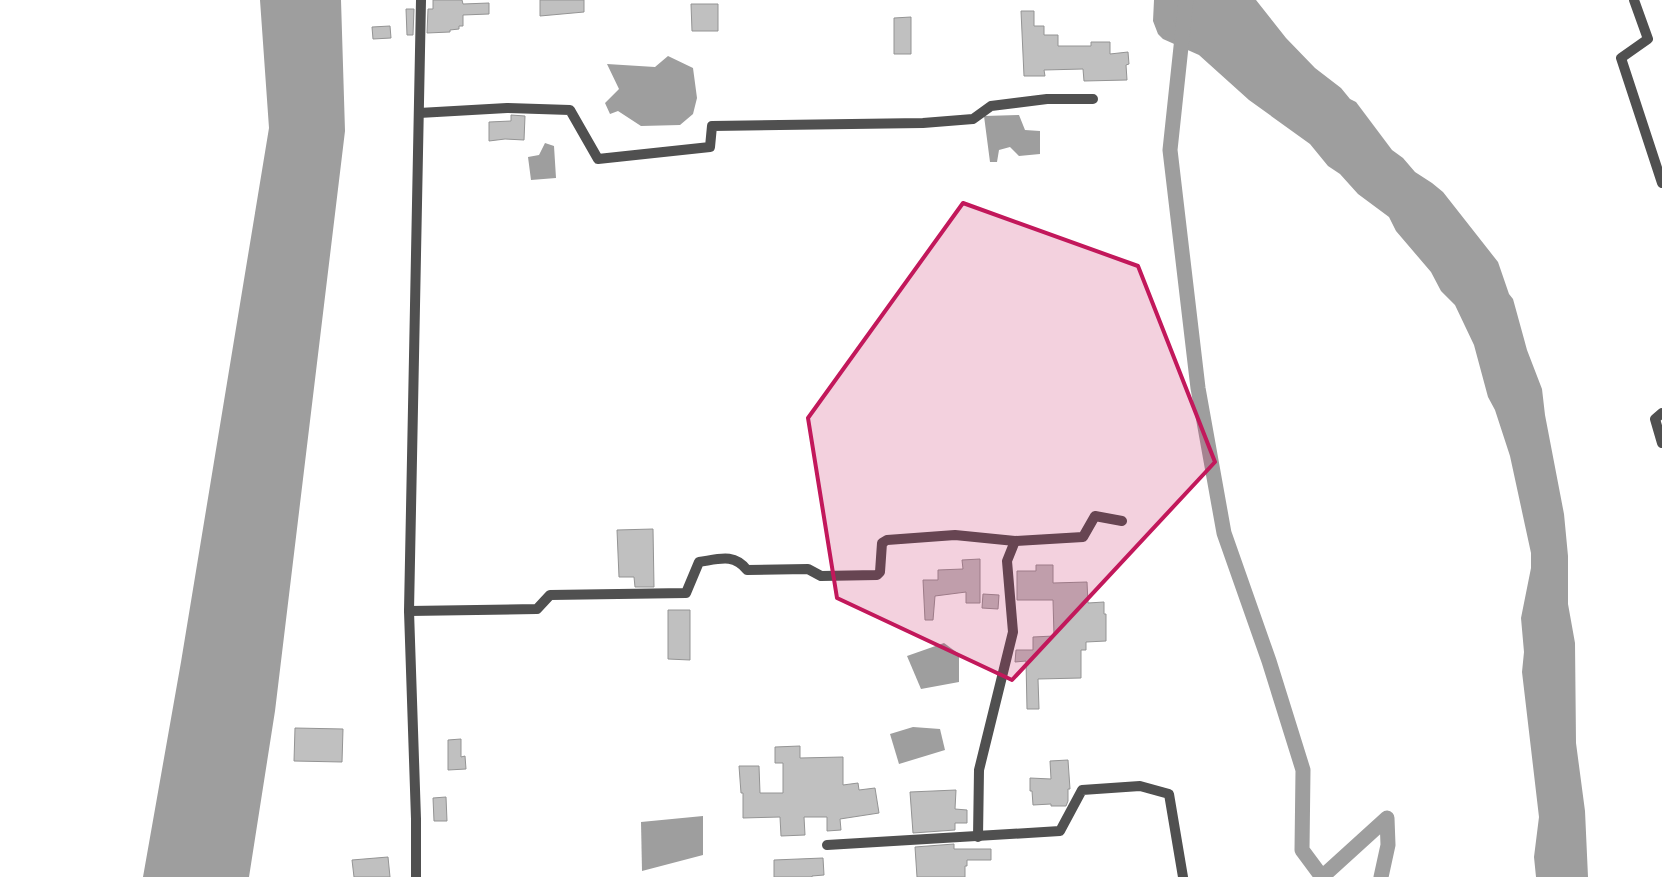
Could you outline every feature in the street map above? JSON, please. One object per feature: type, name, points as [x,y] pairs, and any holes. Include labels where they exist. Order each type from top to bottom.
[{"type":"street","points":[[416,877],[416,819],[409,611],[422,0]]},
{"type":"street","points":[[1634,0],[1648,39],[1621,58],[1662,183]]},
{"type":"street","points":[[419,113],[507,108],[570,110],[598,159],[710,147],[712,126],[923,123],[974,119],[991,106],[1047,99],[1093,99]]},
{"type":"street","points":[[1662,413],[1655,419],[1662,443]]},
{"type":"street","points":[[409,611],[537,609],[550,595],[686,593],[699,562],[726,558],[740,562],[747,570],[808,569],[821,576],[877,576],[880,572],[882,543],[887,540],[955,535],[1015,541],[1083,537],[1095,516],[1122,521]]},
{"type":"street","points":[[978,837],[979,770],[1013,632],[1007,561],[1015,541]]},
{"type":"street","points":[[826,845],[1060,831],[1082,790],[1140,786],[1169,794],[1183,877]]},
{"type":"highlighted area","points":[[963,203],[1138,266],[1215,462],[1012,680],[837,598],[808,418]]},
{"type":"shaded area","points":[[260,0],[341,0],[345,131],[275,711],[249,877],[143,877],[181,662],[269,128]]},
{"type":"shaded area","points":[[1154,0],[1256,0],[1286,38],[1315,68],[1341,88],[1350,99],[1356,102],[1392,150],[1403,158],[1415,172],[1443,192],[1498,262],[1509,294],[1513,299],[1527,350],[1542,389],[1545,415],[1564,514],[1568,556],[1568,604],[1575,643],[1576,743],[1585,811],[1588,877],[1536,877],[1534,857],[1539,817],[1522,672],[1524,652],[1521,618],[1531,568],[1531,553],[1510,456],[1495,410],[1488,397],[1474,345],[1455,305],[1441,291],[1431,272],[1396,231],[1389,217],[1358,194],[1340,174],[1328,166],[1310,144],[1249,100],[1199,55],[1163,39],[1158,34],[1153,21]]},
{"type":"shaded area","points":[[668,56],[693,68],[697,98],[693,114],[680,125],[641,126],[618,111],[610,114],[605,103],[619,89],[607,64],[655,67]]},
{"type":"shaded area","points":[[1019,115],[1025,130],[1040,131],[1040,154],[1019,156],[1010,147],[999,150],[997,162],[990,162],[984,116]]},
{"type":"shaded area","points":[[545,143],[554,146],[556,178],[531,180],[528,157],[539,155]]},
{"type":"shaded area","points":[[944,643],[959,654],[959,682],[921,689],[907,656]]},
{"type":"shaded area","points":[[913,727],[940,729],[945,750],[899,764],[890,734]]},
{"type":"shaded area","points":[[703,816],[703,855],[642,871],[641,822]]},
{"type":"building","points":[[433,0],[462,0],[463,4],[489,3],[489,14],[463,15],[463,26],[459,26],[459,29],[450,30],[450,32],[427,33],[428,9],[433,9]]},
{"type":"building","points":[[540,0],[584,0],[584,12],[540,16]]},
{"type":"building","points":[[691,4],[718,4],[718,31],[692,31]]},
{"type":"building","points":[[406,9],[414,9],[413,35],[407,35]]},
{"type":"building","points":[[1021,11],[1034,11],[1034,26],[1044,26],[1044,35],[1058,35],[1058,46],[1091,46],[1091,42],[1110,42],[1110,54],[1128,52],[1129,64],[1126,65],[1127,80],[1084,81],[1083,69],[1044,70],[1045,76],[1024,76]]},
{"type":"building","points":[[911,17],[911,54],[894,54],[894,18]]},
{"type":"building","points":[[390,26],[391,38],[373,39],[372,27]]},
{"type":"building","points":[[511,115],[525,116],[524,140],[505,139],[489,141],[489,122],[511,121]]},
{"type":"building","points":[[653,529],[654,587],[635,587],[634,577],[619,577],[617,530]]},
{"type":"building","points":[[980,559],[980,603],[966,603],[966,592],[935,596],[933,620],[925,620],[923,580],[938,580],[938,570],[963,569],[962,560]]},
{"type":"building","points":[[1036,565],[1053,565],[1053,583],[1087,582],[1088,603],[1104,602],[1106,641],[1086,642],[1086,650],[1081,650],[1081,678],[1038,679],[1039,709],[1027,709],[1026,661],[1015,662],[1016,650],[1033,650],[1033,637],[1054,636],[1053,600],[1017,600],[1017,571],[1036,571]]},
{"type":"building","points":[[983,594],[999,595],[998,609],[982,608]]},
{"type":"building","points":[[668,610],[690,610],[690,660],[668,659]]},
{"type":"building","points":[[295,728],[343,729],[342,762],[294,761]]},
{"type":"building","points":[[461,739],[461,757],[465,756],[466,769],[448,770],[448,740]]},
{"type":"building","points":[[800,746],[800,758],[843,757],[843,785],[858,783],[859,790],[875,788],[879,813],[840,819],[841,830],[827,831],[827,817],[804,817],[805,835],[781,836],[780,817],[743,818],[743,793],[741,793],[739,766],[759,766],[760,793],[783,793],[783,763],[775,763],[775,747]]},
{"type":"building","points":[[1068,760],[1070,789],[1068,789],[1066,806],[1051,806],[1051,804],[1033,805],[1030,778],[1051,779],[1050,761]]},
{"type":"building","points":[[956,790],[955,809],[967,810],[967,823],[955,823],[955,830],[913,833],[910,792]]},
{"type":"building","points":[[446,797],[447,821],[434,821],[433,798]]},
{"type":"building","points":[[954,844],[954,849],[991,849],[991,860],[967,860],[965,877],[917,877],[915,847]]},
{"type":"building","points":[[388,857],[390,877],[354,877],[352,860]]},
{"type":"building","points":[[823,858],[824,875],[812,877],[774,877],[774,860]]},
{"type":"waterway","points":[[1186,0],[1170,150],[1198,388],[1224,533],[1269,661],[1303,770],[1302,850],[1322,877],[1387,818],[1388,845],[1381,877]]}]
